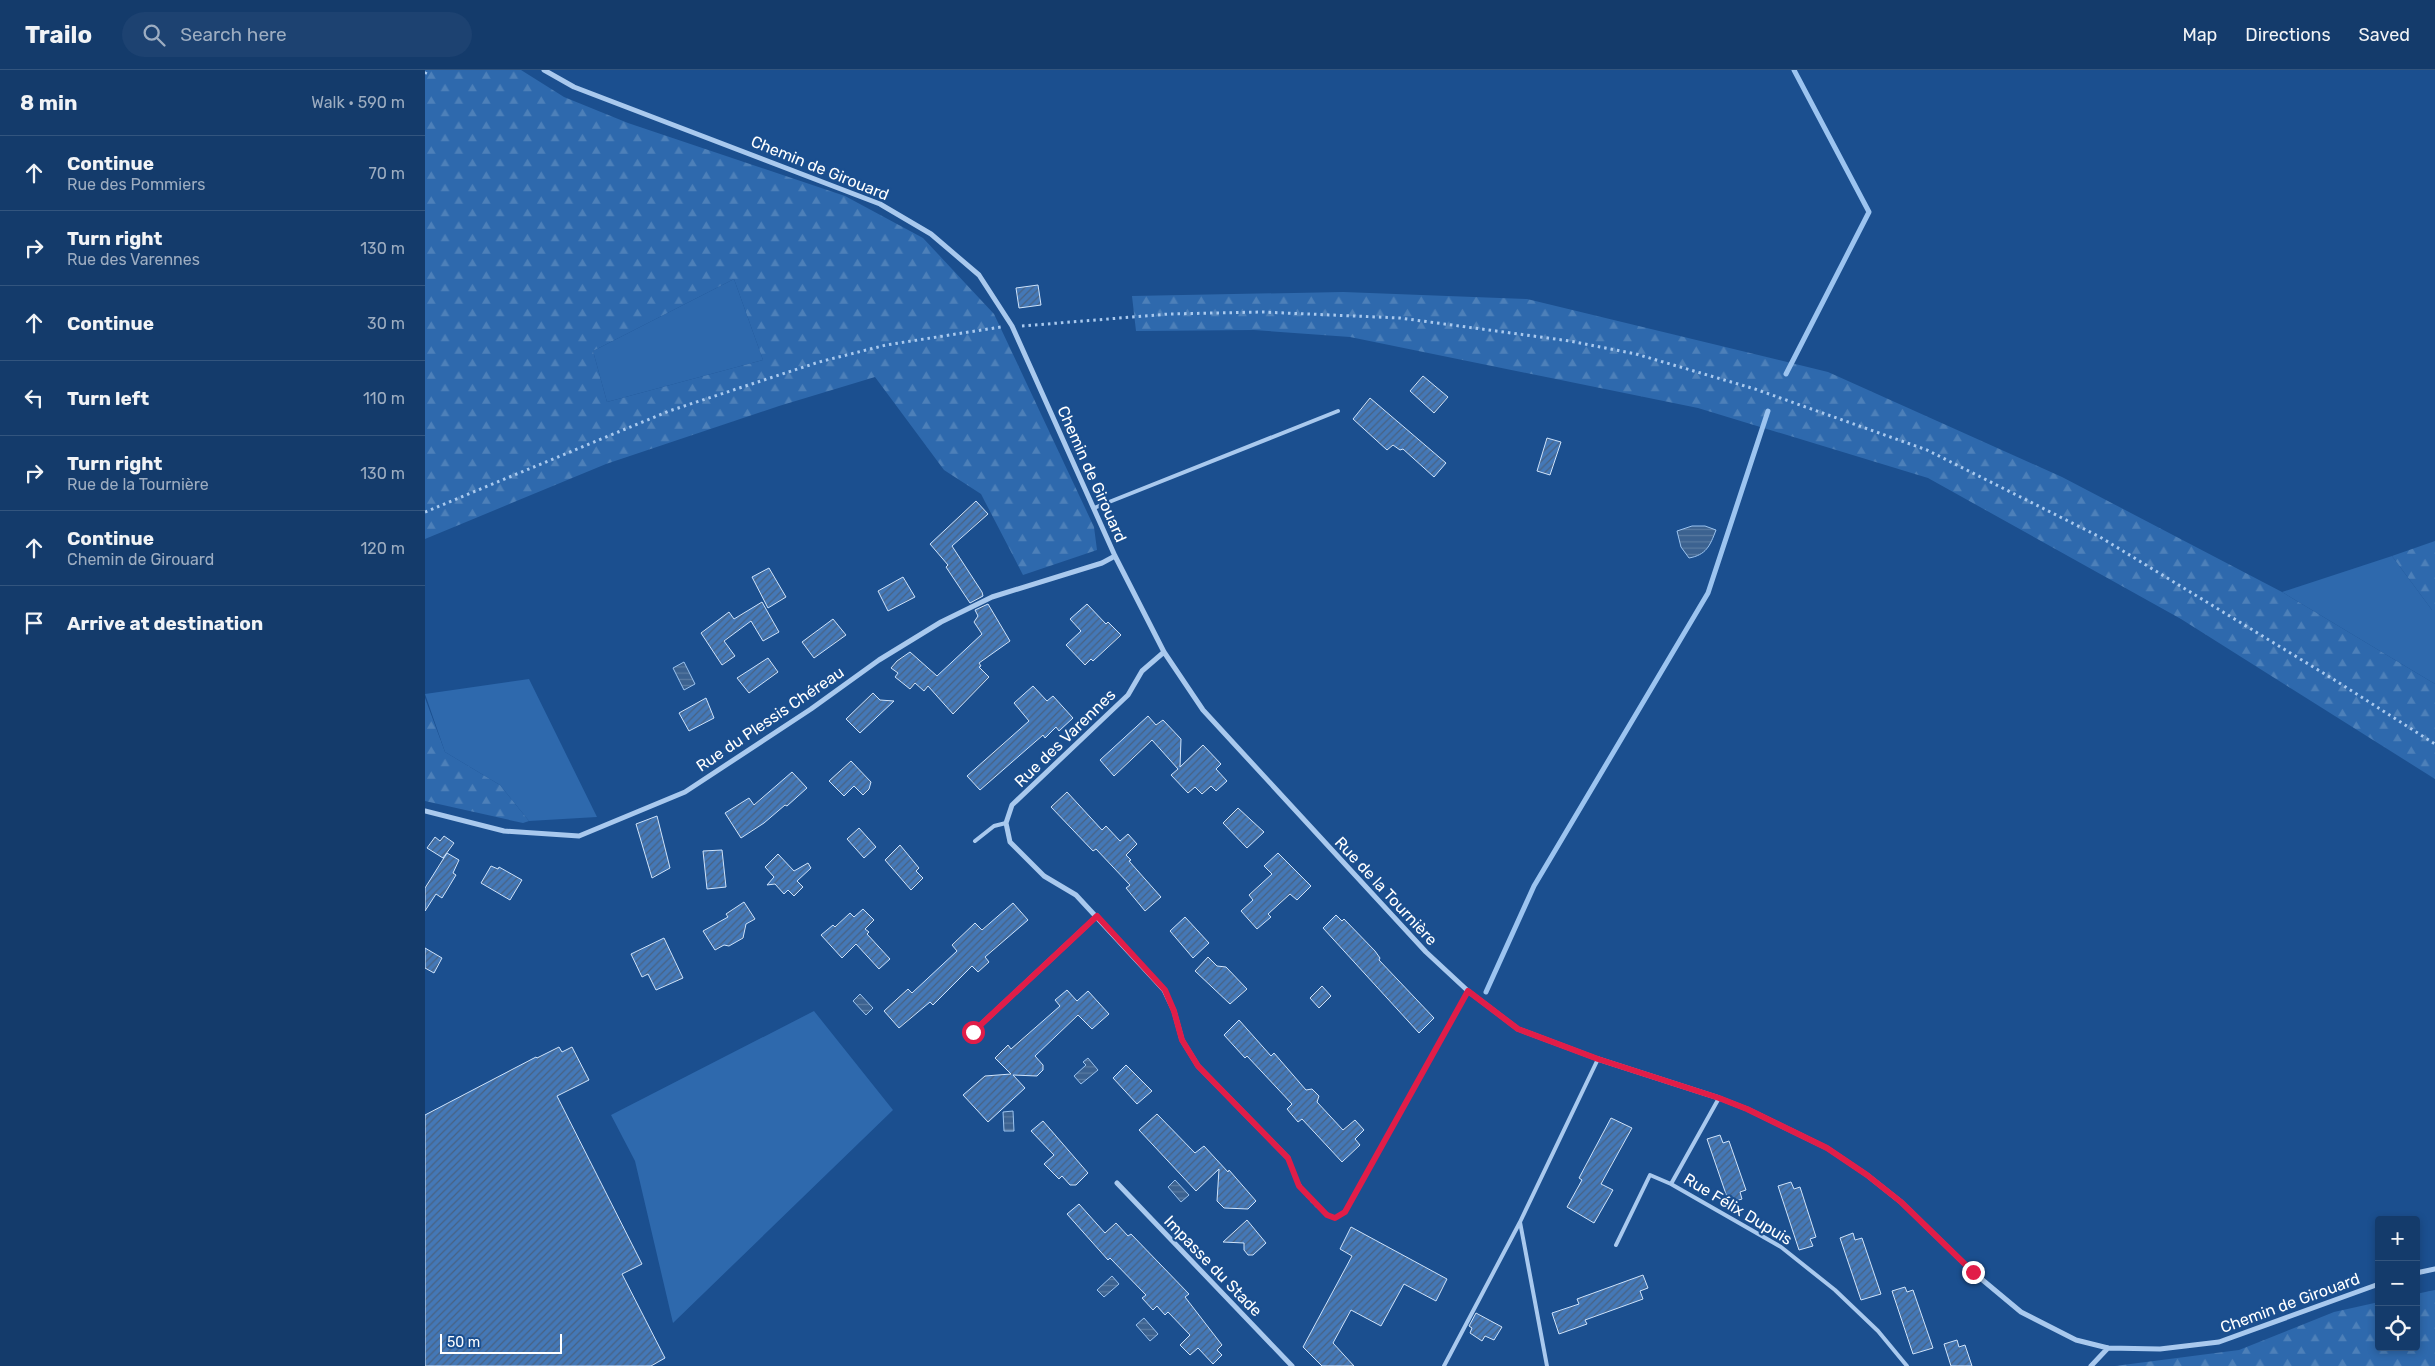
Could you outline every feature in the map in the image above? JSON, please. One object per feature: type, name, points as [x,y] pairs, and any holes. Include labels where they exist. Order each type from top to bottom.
[{"type":"street","name":"Chemin de Girouard","points":[[543,70],[574,87],[880,204],[931,234],[953,252],[979,275],[1012,326],[1115,556]]},
{"type":"street","name":"Rue de la Tournière","points":[[1115,556],[1164,652],[1203,710],[1426,952],[1468,991],[1518,1029],[1598,1059],[1719,1098],[1747,1109]]},
{"type":"street","name":"Rue du Plessis Chéreau","points":[[425,811],[504,831],[579,836],[685,792],[811,709],[879,660],[941,622],[992,597],[1102,563],[1115,556]]},
{"type":"street","name":"Rue des Varennes","points":[[1006,823],[1013,805],[1128,695],[1142,671],[1164,652]]},
{"type":"street","points":[[1006,823],[1010,842],[1023,856],[1043,876],[1076,895],[1165,990],[1174,1011],[1182,1040],[1198,1066],[1288,1158]]},
{"type":"street","points":[[973,1032],[1097,916]]},
{"type":"street","name":"Chemin de Girouard","points":[[1747,1109],[1827,1148],[1867,1175],[1901,1202],[1973,1272],[2021,1312],[2076,1340],[2108,1348],[2160,1349],[2219,1342],[2375,1285]]},
{"type":"street","name":"Impasse du Stade","points":[[1117,1183],[1292,1366]]},
{"type":"street","points":[[2420,1272],[2435,1269]]},
{"type":"street","points":[[2091,1366],[2108,1348]]},
{"type":"lane","points":[[1094,508],[1338,410]]},
{"type":"lane","points":[[975,842],[994,826],[1006,823]]},
{"type":"lane","points":[[1444,1366],[1520,1222],[1598,1059]]},
{"type":"lane","name":"Rue Félix Dupuis","points":[[1719,1098],[1671,1184],[1781,1247],[1835,1290],[1878,1331],[1907,1366]]},
{"type":"lane","points":[[1616,1245],[1650,1175],[1671,1184]]},
{"type":"lane","points":[[1520,1222],[1547,1366]]},
{"type":"path","points":[[425,74],[427,70]]},
{"type":"path","points":[[425,512],[669,411],[819,362],[886,345],[1012,326],[1169,314],[1244,312],[1400,318],[1570,341],[1636,354],[1795,402],[1927,450],[2100,537],[2333,679],[2435,744]]},
{"type":"path","points":[[1288,1158],[1299,1186],[1327,1215],[1335,1218],[1345,1212],[1468,991]]},
{"type":"green space","points":[[425,70],[521,70],[564,97],[628,123],[845,196],[923,238],[994,314],[1094,527],[1097,550],[1023,575],[981,494],[944,470],[875,377],[779,406],[606,464],[425,539]],"holes":[[[734,279],[763,360],[607,402],[593,351]]]},
{"type":"green space","points":[[734,279],[763,360],[607,402],[593,351]]},
{"type":"green space","points":[[1343,292],[1527,299],[1828,372],[2062,477],[2282,592],[2435,684],[2435,779],[2181,619],[1928,478],[1698,408],[1350,337],[1254,330],[1136,331],[1132,296]]},
{"type":"green space","points":[[2435,541],[2435,610],[2432,610],[2392,556]]},
{"type":"green space","points":[[2392,556],[2432,610],[2435,610],[2435,684],[2282,592]]},
{"type":"green space","points":[[529,679],[597,817],[529,821],[500,785],[445,752],[425,694]]},
{"type":"green space","points":[[425,698],[445,752],[500,785],[529,821],[523,823],[425,801]]},
{"type":"green space","points":[[814,1011],[893,1110],[673,1323],[635,1161],[611,1115]]},
{"type":"green space","points":[[2435,1290],[2435,1366],[2115,1366],[2239,1350],[2334,1312],[2375,1303],[2375,1351],[2420,1351],[2420,1293]]},
{"type":"shaded area","points":[[1692,526],[1705,526],[1716,530],[1707,549],[1700,555],[1689,558],[1681,547],[1677,531]]},
{"type":"shaded area","points":[[684,662],[695,684],[684,690],[673,668]]},
{"type":"shaded area","points":[[860,994],[873,1008],[866,1015],[853,1001]]},
{"type":"shaded area","points":[[1088,1058],[1098,1070],[1081,1084],[1074,1076],[1086,1065],[1083,1062]]},
{"type":"shaded area","points":[[1013,1111],[1014,1131],[1004,1131],[1003,1112]]},
{"type":"shaded area","points":[[1175,1180],[1189,1195],[1181,1202],[1168,1187]]},
{"type":"shaded area","points":[[1112,1276],[1119,1284],[1104,1297],[1097,1290]]},
{"type":"shaded area","points":[[1144,1318],[1158,1334],[1150,1341],[1136,1325]]},
{"type":"building","points":[[1038,285],[1041,305],[1019,308],[1016,288]]},
{"type":"building","points":[[1423,376],[1448,397],[1434,413],[1410,391]]},
{"type":"building","points":[[1370,398],[1446,463],[1434,477],[1403,449],[1400,450],[1393,445],[1387,450],[1353,419]]},
{"type":"building","points":[[1547,438],[1561,442],[1550,475],[1537,471]]},
{"type":"building","points":[[976,501],[988,514],[952,546],[982,592],[983,596],[970,603],[946,567],[948,565],[930,544]]},
{"type":"building","points":[[769,568],[786,597],[768,608],[752,577]]},
{"type":"building","points":[[903,577],[915,597],[888,611],[878,591]]},
{"type":"building","points":[[762,602],[779,632],[763,641],[751,621],[724,641],[735,656],[722,665],[701,633],[729,612],[734,619]]},
{"type":"building","points":[[988,604],[1010,641],[979,663],[981,666],[979,667],[989,677],[953,714],[928,686],[924,691],[915,683],[910,689],[895,677],[898,673],[891,668],[910,652],[937,676],[982,634],[974,622],[978,616],[975,610]]},
{"type":"building","points":[[1087,604],[1106,624],[1108,622],[1121,635],[1093,661],[1091,659],[1085,665],[1066,645],[1081,631],[1070,619]]},
{"type":"building","points":[[833,619],[846,635],[814,658],[802,642]]},
{"type":"building","points":[[768,658],[778,672],[749,693],[737,678]]},
{"type":"building","points":[[1033,686],[1047,701],[1053,696],[1073,718],[1059,731],[1056,727],[1045,738],[1043,735],[980,790],[967,776],[1029,721],[1014,703]]},
{"type":"building","points":[[873,693],[880,700],[894,701],[860,733],[846,719]]},
{"type":"building","points":[[706,698],[714,718],[689,731],[679,713]]},
{"type":"building","points":[[1148,716],[1156,725],[1163,720],[1181,739],[1180,767],[1203,745],[1221,764],[1216,769],[1227,781],[1216,791],[1211,786],[1202,794],[1195,787],[1188,793],[1171,775],[1178,769],[1152,740],[1114,776],[1100,760]]},
{"type":"building","points":[[851,761],[871,782],[869,789],[863,795],[854,786],[844,796],[829,781]]},
{"type":"building","points":[[792,772],[807,788],[787,806],[785,805],[764,823],[741,838],[725,813],[749,798],[754,805]]},
{"type":"building","points":[[1067,792],[1102,830],[1106,826],[1120,841],[1128,834],[1137,844],[1126,855],[1131,860],[1129,861],[1161,897],[1145,911],[1126,888],[1130,885],[1096,849],[1093,851],[1051,807]]},
{"type":"building","points":[[1238,808],[1264,832],[1247,848],[1223,823]]},
{"type":"building","points":[[657,816],[670,868],[652,878],[636,824]]},
{"type":"building","points":[[859,828],[876,847],[864,858],[847,839]]},
{"type":"building","points":[[444,836],[454,843],[443,858],[427,848],[435,837],[440,841]]},
{"type":"building","points":[[900,845],[919,868],[916,871],[923,878],[911,890],[885,860]]},
{"type":"building","points":[[722,850],[726,887],[707,889],[703,851]]},
{"type":"building","points":[[447,853],[459,860],[453,873],[456,875],[442,898],[436,894],[425,911],[425,888]]},
{"type":"building","points":[[1278,853],[1311,886],[1297,900],[1290,894],[1268,914],[1271,917],[1257,929],[1241,911],[1253,900],[1249,895],[1272,874],[1264,866]]},
{"type":"building","points":[[778,854],[794,871],[808,863],[811,868],[797,881],[803,887],[794,896],[788,890],[784,894],[775,884],[767,885],[774,877],[765,867]]},
{"type":"building","points":[[491,866],[498,869],[499,867],[522,880],[510,900],[481,883]]},
{"type":"building","points":[[744,902],[755,919],[746,924],[743,938],[729,946],[724,945],[715,950],[703,931],[728,917],[726,914]]},
{"type":"building","points":[[1013,903],[1028,920],[985,957],[989,962],[978,972],[972,966],[933,1005],[930,1002],[899,1028],[884,1011],[908,989],[912,993],[957,951],[952,945],[975,923],[982,930]]},
{"type":"building","points":[[863,909],[874,920],[865,929],[869,932],[867,934],[890,959],[879,969],[856,944],[842,958],[821,935],[833,925],[835,927],[850,913],[854,917]]},
{"type":"building","points":[[1336,915],[1342,921],[1344,919],[1375,951],[1380,958],[1379,960],[1434,1018],[1419,1033],[1323,928]]},
{"type":"building","points":[[1185,917],[1209,943],[1193,958],[1170,931]]},
{"type":"building","points":[[664,938],[683,978],[656,990],[648,974],[642,977],[631,954]]},
{"type":"building","points":[[425,948],[442,958],[434,973],[425,968]]},
{"type":"building","points":[[1208,957],[1217,966],[1226,967],[1247,989],[1230,1004],[1195,971]]},
{"type":"building","points":[[1322,986],[1331,996],[1319,1008],[1310,998]]},
{"type":"building","points":[[1067,990],[1077,1001],[1088,991],[1109,1014],[1092,1029],[1078,1015],[1035,1056],[1043,1065],[1043,1070],[1037,1076],[1013,1075],[1025,1088],[988,1122],[963,1095],[985,1076],[1011,1074],[995,1058],[1008,1045],[1011,1049],[1060,1006],[1055,1000]]},
{"type":"building","points":[[1239,1020],[1271,1056],[1274,1053],[1306,1090],[1312,1089],[1319,1096],[1317,1102],[1343,1130],[1355,1120],[1364,1130],[1355,1139],[1360,1145],[1342,1162],[1302,1119],[1298,1122],[1287,1109],[1292,1104],[1247,1056],[1245,1058],[1224,1035]]},
{"type":"building","points":[[559,1047],[562,1052],[572,1047],[589,1080],[557,1096],[642,1264],[622,1274],[665,1358],[651,1366],[425,1366],[425,1115]]},
{"type":"building","points":[[1126,1065],[1152,1091],[1137,1104],[1113,1078]]},
{"type":"building","points":[[1157,1114],[1195,1153],[1204,1146],[1228,1172],[1229,1170],[1256,1201],[1248,1209],[1224,1208],[1217,1201],[1219,1169],[1196,1191],[1139,1130]]},
{"type":"building","points":[[1611,1118],[1632,1128],[1601,1184],[1613,1190],[1594,1223],[1567,1207],[1582,1180],[1579,1178]]},
{"type":"building","points":[[1043,1121],[1088,1173],[1076,1185],[1070,1185],[1062,1176],[1059,1179],[1044,1164],[1054,1155],[1031,1131]]},
{"type":"building","points":[[1720,1135],[1723,1143],[1729,1141],[1746,1190],[1740,1192],[1742,1199],[1729,1203],[1707,1139]]},
{"type":"building","points":[[1791,1182],[1794,1189],[1800,1187],[1816,1237],[1810,1239],[1813,1246],[1799,1250],[1778,1186]]},
{"type":"building","points":[[1079,1204],[1105,1233],[1116,1223],[1128,1236],[1131,1234],[1189,1294],[1185,1297],[1222,1345],[1217,1350],[1222,1355],[1213,1364],[1198,1348],[1190,1355],[1180,1345],[1190,1335],[1168,1312],[1165,1315],[1157,1306],[1153,1310],[1142,1298],[1146,1295],[1110,1258],[1108,1260],[1067,1214]]},
{"type":"building","points":[[1247,1220],[1266,1243],[1253,1255],[1248,1255],[1244,1250],[1244,1243],[1223,1242]]},
{"type":"building","points":[[1351,1227],[1447,1279],[1436,1301],[1404,1284],[1381,1326],[1351,1310],[1333,1343],[1354,1366],[1322,1366],[1303,1347],[1352,1256],[1340,1249]]},
{"type":"building","points":[[1853,1233],[1855,1240],[1862,1238],[1881,1294],[1861,1300],[1840,1238]]},
{"type":"building","points":[[1643,1275],[1648,1288],[1640,1291],[1643,1299],[1585,1320],[1587,1324],[1559,1334],[1552,1313],[1579,1304],[1577,1299]]},
{"type":"building","points":[[1905,1287],[1907,1292],[1913,1290],[1933,1348],[1913,1354],[1892,1291]]},
{"type":"building","points":[[1476,1313],[1502,1327],[1494,1340],[1485,1336],[1482,1341],[1470,1333],[1472,1328],[1469,1326]]},
{"type":"building","points":[[1957,1340],[1959,1347],[1965,1345],[1972,1366],[1951,1366],[1944,1344]]},
{"type":"waterway","points":[[1786,374],[1869,212],[1794,70]]},
{"type":"waterway","points":[[1486,992],[1534,886],[1708,593],[1768,411]]},
{"type":"route","points":[[973,1032],[1097,916],[1165,990],[1174,1011],[1182,1040],[1198,1066],[1288,1158],[1299,1186],[1327,1215],[1335,1218],[1345,1212],[1468,991],[1518,1029],[1598,1059],[1719,1098],[1747,1109],[1827,1148],[1867,1175],[1901,1202],[1973,1272]]}]
